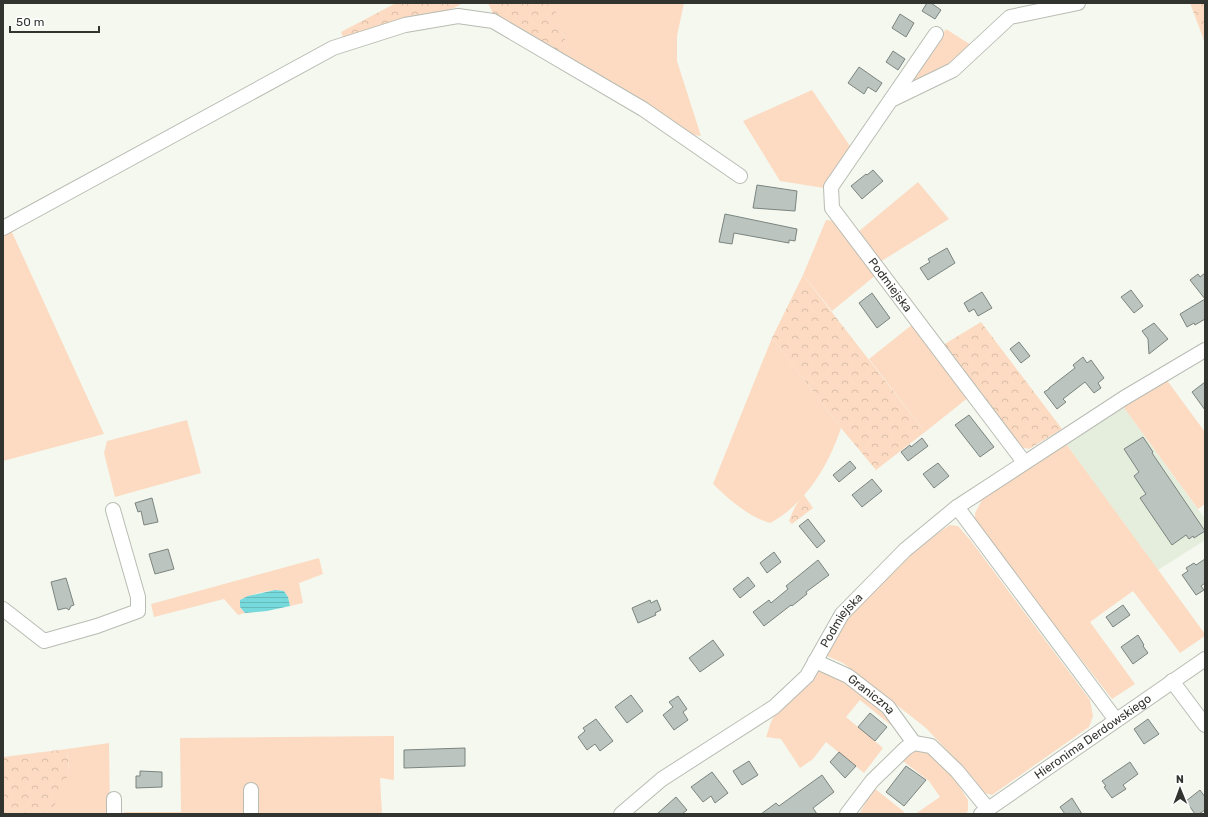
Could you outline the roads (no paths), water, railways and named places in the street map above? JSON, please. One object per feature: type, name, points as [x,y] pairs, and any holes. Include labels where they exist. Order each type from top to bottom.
[{"type":"street","name":"Podmiejska","points":[[891,100],[953,70],[1010,17],[1078,3]]},
{"type":"street","points":[[3,228],[333,48],[405,25],[458,16],[494,21],[643,109],[740,176]]},
{"type":"street","name":"Podmiejska","points":[[936,34],[831,187],[832,208],[1024,462]]},
{"type":"street","name":"Podmiejska","points":[[621,814],[662,779],[774,707],[807,676],[842,614],[905,550],[957,507],[1124,398],[1205,350]]},
{"type":"street","points":[[957,507],[1116,720]]},
{"type":"street","points":[[3,609],[44,641],[97,626],[138,611],[138,597],[113,510]]},
{"type":"street","name":"Hieronima Derdowskiego","points":[[985,812],[1205,659]]},
{"type":"street","name":"Graniczna","points":[[815,662],[848,676],[888,707],[914,743]]},
{"type":"street","points":[[1172,681],[1205,725]]},
{"type":"street","points":[[846,814],[872,781],[906,748],[914,743],[931,746],[957,771],[985,812]]},
{"type":"street","points":[[251,790],[251,814]]},
{"type":"street","points":[[114,799],[114,814]]},
{"type":"water","points":[[275,590],[284,591],[288,597],[290,606],[267,611],[245,613],[240,607],[240,600],[248,596]]}]
